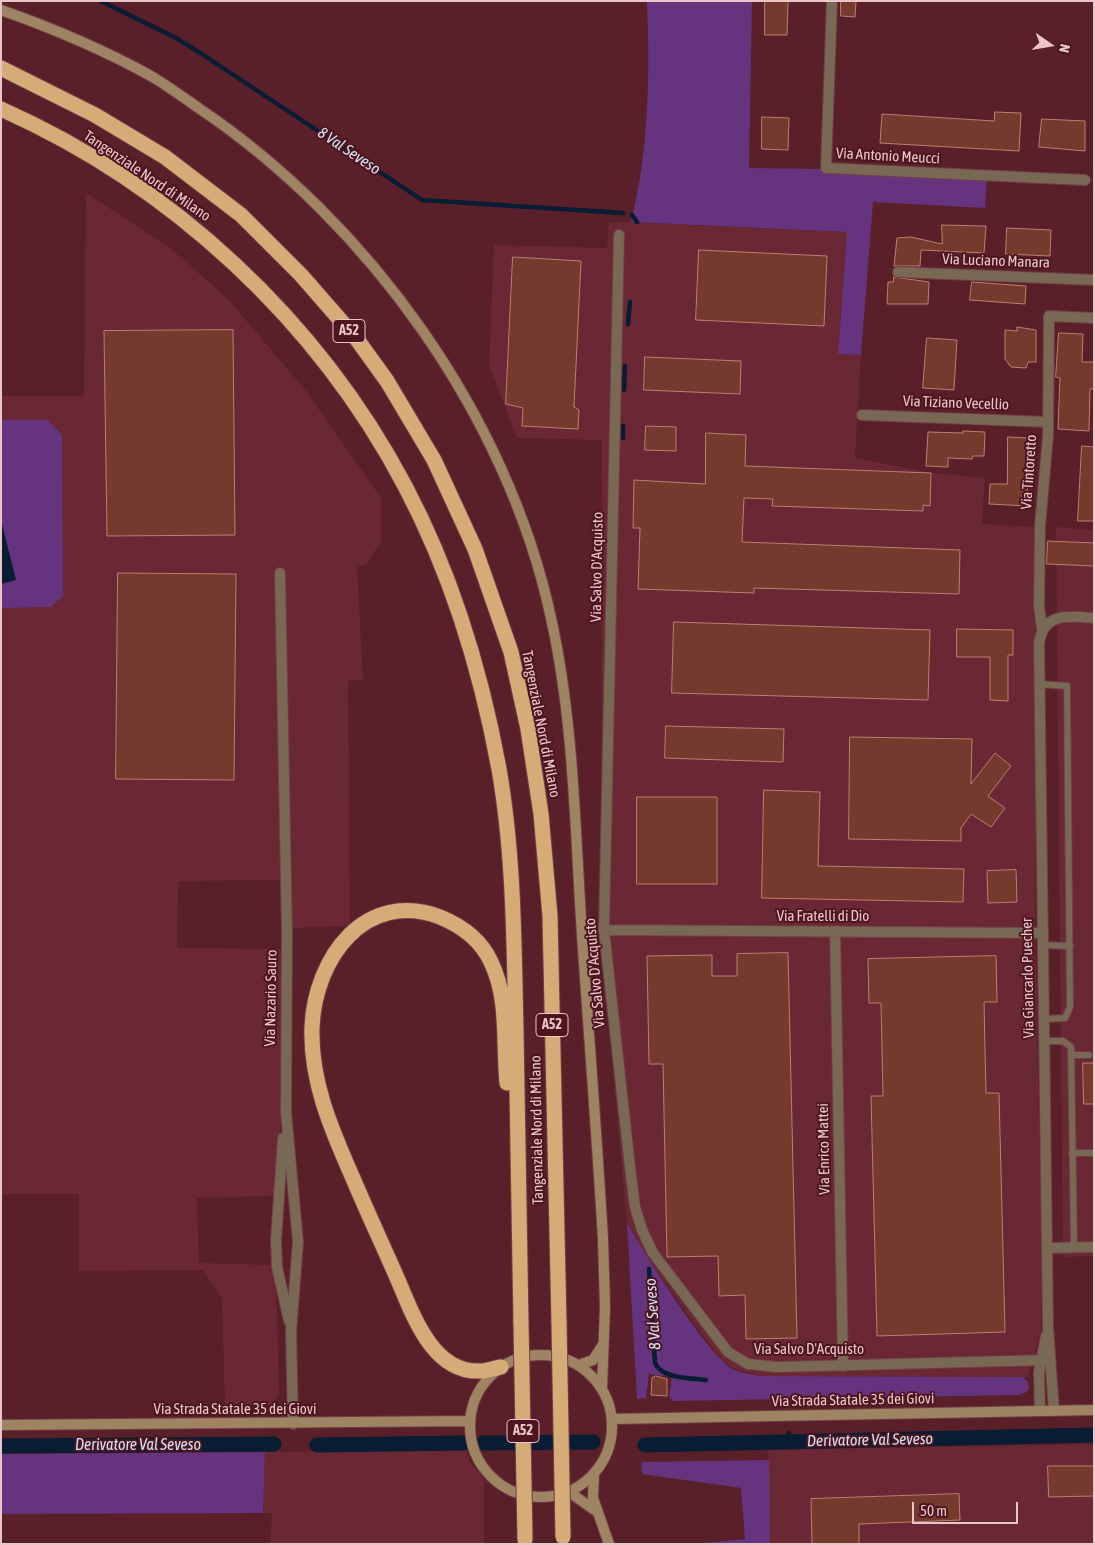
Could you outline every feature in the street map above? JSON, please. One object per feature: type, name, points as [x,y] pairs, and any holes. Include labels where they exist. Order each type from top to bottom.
[{"type":"highway","name":"Tangenziale Nord di Milano","points":[[1,68],[95,114],[165,157],[242,215],[301,275],[356,338],[387,381],[434,460],[475,549],[511,652],[528,729],[541,814],[550,916],[563,1540]]},
{"type":"highway","name":"Tangenziale Nord di Milano","points":[[1,109],[110,169],[201,233],[257,286],[319,354],[375,435],[406,488],[450,588],[473,659],[499,770],[514,886],[525,1542]]},
{"type":"highway","points":[[501,1367],[480,1371],[460,1367],[447,1360],[426,1340],[336,1140],[323,1103],[315,1067],[312,1029],[314,1002],[325,969],[340,947],[370,919],[393,911],[406,910],[432,914],[454,923],[468,933],[480,944],[492,962],[501,992],[504,1018],[507,1076],[519,1200]]},
{"type":"main road","points":[[1,10],[82,43],[152,77],[226,127],[291,179],[350,238],[405,305],[457,383],[501,469],[536,563],[551,614],[563,682],[575,802],[582,935],[599,1163],[604,1279],[602,1388]]},
{"type":"main road","points":[[578,1365],[593,1360],[601,1348],[604,1337]]},
{"type":"main road","points":[[540,1354],[560,1357],[578,1365],[592,1375],[602,1388],[609,1403],[612,1420],[611,1438],[606,1455],[594,1473],[584,1483],[569,1492],[547,1498],[526,1496],[507,1490],[491,1478],[479,1461],[471,1442],[470,1421],[474,1400],[485,1382],[501,1367],[520,1357],[540,1354]]},
{"type":"main road","name":"Via Strada Statale 35 dei Giovi","points":[[612,1420],[1094,1410]]},
{"type":"main road","name":"Via Strada Statale 35 dei Giovi","points":[[1,1425],[470,1421]]},
{"type":"main road","points":[[594,1473],[593,1498],[609,1544]]},
{"type":"main road","points":[[569,1492],[596,1511]]},
{"type":"street","name":"Via Antonio Meucci","points":[[832,1],[826,168],[1085,180]]},
{"type":"street","name":"Via Salvo D'Acquisto","points":[[619,235],[604,930],[635,1206],[642,1230],[653,1254],[728,1352],[748,1364],[777,1367],[1052,1360]]},
{"type":"street","name":"Via Luciano Manara","points":[[898,272],[1094,280]]},
{"type":"street","name":"Via Tintoretto","points":[[1042,629],[1039,606],[1040,526],[1048,422],[1049,316],[1094,318]]},
{"type":"street","name":"Via Tiziano Vecellio","points":[[862,415],[1048,422]]},
{"type":"street","name":"Via Nazario Sauro","points":[[280,573],[287,933],[286,1112],[298,1242],[291,1332],[292,1424]]},
{"type":"street","points":[[1042,629],[1059,618],[1094,618]]},
{"type":"street","name":"Via Giancarlo Puecher","points":[[1042,629],[1039,643],[1039,684],[1048,1327],[1052,1360],[1054,1411]]},
{"type":"street","name":"Via Fratelli di Dio","points":[[604,930],[1043,933]]},
{"type":"street","name":"Via Enrico Mattei","points":[[835,931],[843,1366]]},
{"type":"street","points":[[286,1112],[276,1240],[277,1267],[291,1332]]},
{"type":"street","points":[[1047,1248],[1094,1247]]},
{"type":"street","name":"Via Giancarlo Puecher","points":[[1040,1411],[1041,1360],[1048,1327]]},
{"type":"lane","points":[[1039,684],[1067,686],[1070,1006],[1065,1018],[1044,1019]]},
{"type":"lane","points":[[1043,945],[1070,946]]},
{"type":"lane","points":[[1044,1041],[1063,1041],[1069,1043],[1071,1055],[1074,1247]]},
{"type":"lane","points":[[1071,1055],[1089,1055]]},
{"type":"lane","points":[[1072,1154],[1094,1153]]},
{"type":"shaded area","points":[[647,1],[752,1],[749,168],[824,169],[987,179],[985,208],[873,202],[861,355],[838,354],[847,232],[631,222],[642,168],[645,140],[648,84]]},
{"type":"shaded area","points":[[86,193],[170,248],[227,298],[306,391],[381,498],[381,541],[366,565],[357,565],[363,680],[348,681],[350,926],[291,928],[290,880],[178,881],[177,948],[282,949],[282,1111],[274,1196],[197,1198],[199,1263],[273,1265],[277,1306],[279,1393],[273,1405],[225,1405],[222,1298],[203,1270],[79,1271],[79,1194],[1,1194],[1,396],[84,396]]},
{"type":"shaded area","points":[[623,222],[847,232],[838,354],[861,355],[855,458],[927,472],[985,478],[982,524],[1035,527],[1035,935],[1042,1247],[1041,1331],[1028,1377],[761,1376],[734,1369],[721,1360],[690,1318],[644,1253],[627,1223],[601,941],[602,440],[517,438],[489,365],[494,245],[607,248],[609,223]]},
{"type":"shaded area","points":[[1,420],[48,420],[62,435],[63,596],[51,607],[1,608]]},
{"type":"shaded area","points":[[1056,527],[1094,530],[1094,1256],[1063,1257]]},
{"type":"shaded area","points":[[627,1223],[694,1326],[723,1362],[734,1370],[761,1376],[1023,1377],[1028,1382],[1029,1389],[1025,1393],[1018,1395],[673,1401],[669,1396],[672,1377],[649,1374],[646,1398],[637,1399]]},
{"type":"shaded area","points":[[1094,1444],[1094,1544],[770,1544],[768,1450]]},
{"type":"shaded area","points":[[466,1450],[469,1461],[484,1479],[484,1544],[270,1544],[272,1513],[263,1513],[265,1452]]},
{"type":"shaded area","points":[[265,1452],[263,1513],[1,1514],[1,1454]]},
{"type":"shaded area","points":[[769,1460],[770,1544],[694,1544],[745,1539],[741,1488],[642,1474],[641,1462]]},
{"type":"water","points":[[1,520],[16,580],[1,584]]},
{"type":"building","points":[[765,1],[788,1],[787,35],[765,35]]},
{"type":"building","points":[[841,1],[856,1],[855,17],[841,16]]},
{"type":"building","points":[[995,112],[1021,113],[1019,151],[880,143],[882,114],[994,121]]},
{"type":"building","points":[[762,117],[789,118],[788,150],[762,149]]},
{"type":"building","points":[[1042,119],[1085,121],[1085,151],[1039,147]]},
{"type":"building","points":[[942,225],[986,226],[984,253],[921,250],[920,266],[894,266],[897,238],[911,237],[942,244]]},
{"type":"building","points":[[1007,228],[1051,230],[1050,256],[1006,254]]},
{"type":"building","points":[[699,250],[827,256],[824,326],[696,320]]},
{"type":"building","points":[[513,257],[581,261],[574,407],[579,410],[578,429],[522,426],[523,408],[506,404]]},
{"type":"building","points":[[894,277],[929,282],[928,304],[887,304],[888,282],[893,282]]},
{"type":"building","points":[[972,282],[1026,286],[1025,304],[970,300]]},
{"type":"building","points":[[1017,327],[1036,330],[1036,362],[1028,362],[1026,368],[1011,367],[1005,359],[1005,330],[1017,331]]},
{"type":"building","points":[[233,330],[235,535],[107,536],[104,331]]},
{"type":"building","points":[[1059,333],[1083,334],[1082,362],[1094,362],[1094,389],[1090,389],[1089,431],[1058,429],[1060,378],[1056,377]]},
{"type":"building","points":[[927,338],[957,340],[954,390],[923,388]]},
{"type":"building","points":[[645,357],[741,361],[740,394],[644,390]]},
{"type":"building","points":[[646,426],[676,427],[676,451],[645,450]]},
{"type":"building","points":[[963,431],[985,432],[984,456],[973,456],[972,459],[948,458],[948,467],[926,466],[928,432],[963,433]]},
{"type":"building","points":[[706,433],[746,435],[745,466],[931,473],[930,506],[923,505],[923,511],[772,506],[773,499],[744,498],[742,542],[960,550],[959,594],[754,588],[754,593],[638,589],[640,528],[633,528],[634,480],[705,484]]},
{"type":"building","points":[[1008,437],[1028,438],[1027,506],[989,504],[990,484],[1007,484]]},
{"type":"building","points":[[1082,446],[1094,447],[1094,521],[1078,521]]},
{"type":"building","points":[[1048,541],[1094,543],[1094,566],[1047,564]]},
{"type":"building","points":[[118,573],[236,574],[234,780],[116,779]]},
{"type":"building","points":[[674,622],[930,630],[928,700],[672,693]]},
{"type":"building","points":[[957,629],[1013,630],[1013,655],[1008,655],[1008,701],[990,700],[990,657],[957,657]]},
{"type":"building","points":[[666,726],[784,729],[783,762],[665,758]]},
{"type":"building","points":[[850,737],[972,739],[971,784],[995,753],[1011,766],[988,796],[1005,808],[991,827],[971,814],[961,828],[961,841],[849,839]]},
{"type":"building","points":[[764,790],[820,792],[818,866],[964,869],[963,902],[762,898]]},
{"type":"building","points":[[637,797],[717,797],[717,884],[637,884]]},
{"type":"building","points":[[1016,870],[1017,902],[988,903],[987,871]]},
{"type":"building","points":[[788,953],[797,1338],[746,1339],[745,1295],[719,1296],[718,1256],[667,1257],[663,1064],[649,1064],[647,956],[712,955],[712,976],[737,976],[737,954]]},
{"type":"building","points":[[996,956],[997,1002],[984,1002],[986,1093],[999,1093],[1005,1332],[877,1336],[871,1096],[883,1096],[881,1003],[869,1003],[868,959]]},
{"type":"building","points":[[1083,1063],[1094,1063],[1094,1104],[1084,1104]]},
{"type":"building","points":[[656,1376],[667,1379],[667,1396],[651,1395],[652,1378]]},
{"type":"building","points":[[1048,1466],[1094,1466],[1094,1496],[1049,1497]]},
{"type":"building","points":[[959,1494],[960,1520],[859,1524],[859,1544],[812,1544],[811,1499]]},
{"type":"waterway","name":"8 Val Seveso","points":[[101,1],[176,38],[202,54],[422,200],[623,213]]},
{"type":"waterway","name":"8 Val Seveso","points":[[632,215],[637,222]]},
{"type":"waterway","name":"8 Val Seveso","points":[[628,324],[630,302]]},
{"type":"waterway","name":"8 Val Seveso","points":[[624,390],[625,366]]},
{"type":"waterway","name":"8 Val Seveso","points":[[623,426],[623,438]]},
{"type":"waterway","name":"8 Val Seveso","points":[[649,1269],[655,1363],[670,1375],[706,1380]]},
{"type":"waterway","name":"8 Val Seveso","points":[[789,1433],[789,1441]]},
{"type":"waterway","name":"Derivatore Val Seveso","points":[[645,1445],[1094,1435]]},
{"type":"waterway","name":"Derivatore Val Seveso","points":[[483,1443],[593,1442]]},
{"type":"waterway","name":"Derivatore Val Seveso","points":[[317,1445],[464,1443]]},
{"type":"waterway","name":"Derivatore Val Seveso","points":[[1,1446],[274,1444]]}]
